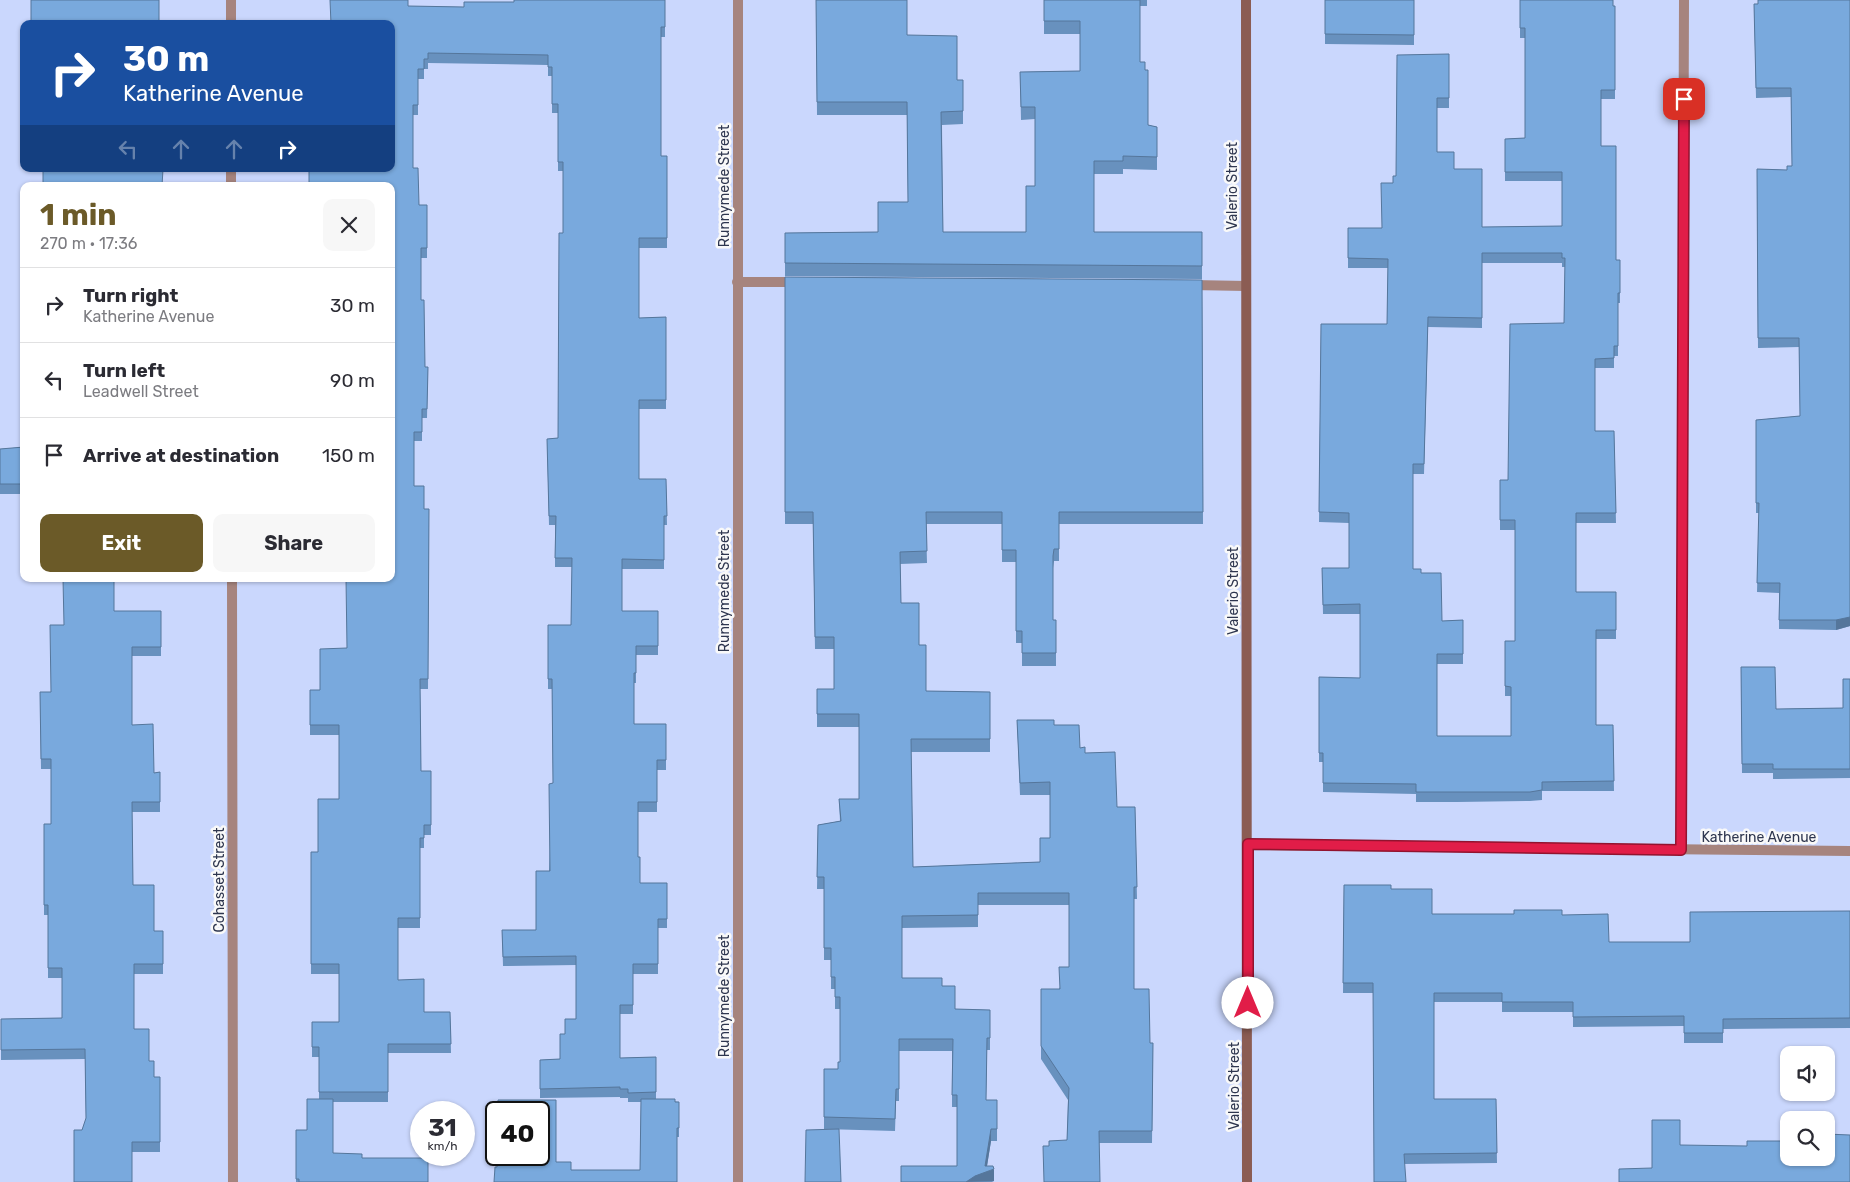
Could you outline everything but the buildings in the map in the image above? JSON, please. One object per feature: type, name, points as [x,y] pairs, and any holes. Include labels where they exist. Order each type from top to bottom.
[{"type":"street","points":[[231,0],[231,20]]},
{"type":"street","name":"Runnymede Street","points":[[738,0],[738,1182]]},
{"type":"street","name":"Valerio Street","points":[[1246,0],[1247,1182]]},
{"type":"street","points":[[1681,850],[1684,0]]},
{"type":"street","points":[[737,282],[806,282]]},
{"type":"street","points":[[1180,285],[1246,286]]},
{"type":"street","name":"Cohasset Street","points":[[232,582],[233,1182]]},
{"type":"street","name":"Katherine Avenue","points":[[1248,844],[1850,851]]},
{"type":"route","points":[[1248,1003],[1248,844],[1681,850],[1684,99]]}]
